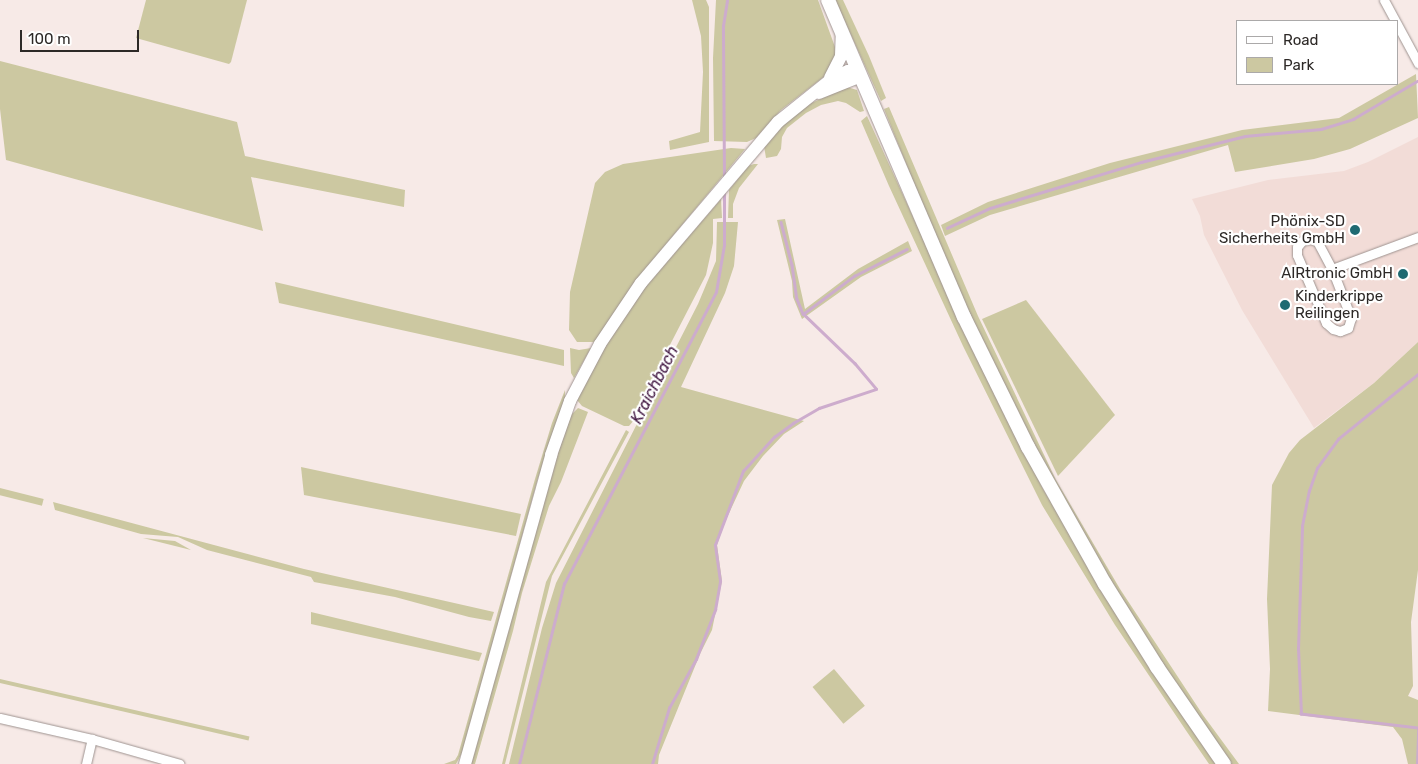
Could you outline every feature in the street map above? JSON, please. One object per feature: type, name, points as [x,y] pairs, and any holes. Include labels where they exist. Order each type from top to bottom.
[{"type":"main road","points":[[828,0],[964,317],[1039,469],[1105,584],[1157,667],[1224,764]]},
{"type":"main road","points":[[828,80],[842,56],[842,33]]},
{"type":"main road","points":[[464,764],[548,464],[570,401],[620,313],[641,284],[778,122],[828,80],[845,71],[860,74]]},
{"type":"main road","points":[[802,100],[860,74]]},
{"type":"street","points":[[1384,0],[1395,20]]},
{"type":"street","points":[[1398,26],[1418,62]]},
{"type":"street","points":[[1332,269],[1418,237]]},
{"type":"street","points":[[1309,239],[1317,241],[1332,269],[1351,318],[1348,328],[1340,331],[1333,329],[1326,323],[1297,256],[1297,247],[1302,241],[1309,239]]},
{"type":"street","points":[[0,718],[92,739],[178,764]]},
{"type":"street","points":[[86,764],[92,739]]},
{"type":"shaded area","points":[[1418,137],[1418,342],[1374,383],[1314,428],[1242,310],[1204,235],[1200,216],[1192,199],[1268,180],[1344,171],[1368,162]]},
{"type":"green space","points":[[146,0],[247,0],[231,62],[229,64],[136,38]]},
{"type":"green space","points":[[692,0],[706,0],[709,7],[709,142],[670,150],[669,141],[700,132],[703,72],[701,36]]},
{"type":"green space","points":[[716,0],[818,0],[835,47],[836,59],[830,72],[781,110],[756,138],[747,142],[714,141],[713,58]]},
{"type":"green space","points":[[835,0],[843,0],[869,56],[886,98],[881,101]]},
{"type":"green space","points":[[0,61],[237,122],[245,156],[405,190],[404,207],[251,177],[263,231],[6,160],[0,109]]},
{"type":"green space","points":[[1416,74],[1418,118],[1350,149],[1314,159],[1235,172],[1228,145],[990,215],[945,236],[941,225],[988,202],[1110,163],[1242,130],[1339,118]]},
{"type":"green space","points":[[847,87],[857,90],[864,111],[860,112],[846,103],[838,101],[821,105],[806,113],[787,128],[782,137],[781,149],[777,156],[766,158],[764,146],[779,127],[807,105]]},
{"type":"green space","points":[[889,107],[978,316],[1056,480],[1120,589],[1203,715],[1239,764],[1230,764],[1124,607],[1051,482],[959,295],[884,109]]},
{"type":"green space","points":[[867,116],[983,370],[1042,487],[1121,622],[1219,764],[1209,764],[1187,732],[1115,625],[1042,505],[963,346],[889,186],[861,121]]},
{"type":"green space","points":[[731,148],[745,149],[633,284],[595,342],[577,342],[569,330],[570,292],[595,183],[605,172],[623,164]]},
{"type":"green space","points":[[758,164],[739,188],[733,204],[733,218],[728,218],[729,190],[748,166]]},
{"type":"green space","points":[[721,199],[722,218],[713,219],[713,243],[706,275],[640,403],[643,404],[634,420],[629,426],[624,426],[582,406],[577,400],[578,397],[611,336],[646,286]]},
{"type":"green space","points":[[785,219],[805,309],[858,269],[908,241],[912,251],[861,277],[802,319],[793,297],[792,281],[777,220]]},
{"type":"green space","points":[[717,222],[738,222],[734,266],[725,293],[681,387],[804,421],[784,434],[763,456],[744,481],[724,524],[717,545],[722,581],[712,630],[700,654],[659,755],[658,764],[509,764],[542,628],[556,583],[698,304],[716,261]]},
{"type":"green space","points":[[275,282],[564,350],[564,366],[279,303]]},
{"type":"green space","points":[[1026,300],[1115,415],[1058,476],[982,319]]},
{"type":"green space","points":[[1418,342],[1418,570],[1411,622],[1413,686],[1408,696],[1418,700],[1418,764],[1408,764],[1402,739],[1393,727],[1268,711],[1270,669],[1267,599],[1272,485],[1289,453],[1300,440],[1374,383]]},
{"type":"green space","points":[[570,348],[579,350],[591,348],[574,378],[571,373]]},
{"type":"green space","points":[[565,390],[565,401],[538,478],[463,751],[456,764],[444,764],[455,760],[458,755],[535,479],[552,423]]},
{"type":"green space","points":[[578,408],[588,412],[561,482],[549,506],[522,593],[475,764],[470,764],[549,479],[571,415]]},
{"type":"green space","points":[[626,430],[629,432],[552,576],[505,764],[502,764],[546,582]]},
{"type":"green space","points":[[301,467],[521,514],[516,536],[304,495]]},
{"type":"green space","points":[[0,488],[44,499],[42,506],[0,495]]},
{"type":"green space","points":[[53,502],[304,569],[494,612],[491,621],[395,597],[314,582],[311,577],[207,550],[178,537],[141,534],[55,510]]},
{"type":"green space","points":[[143,538],[175,541],[191,550]]},
{"type":"green space","points":[[311,612],[482,653],[479,661],[311,624]]},
{"type":"green space","points":[[834,669],[865,706],[843,724],[813,687]]},
{"type":"green space","points":[[0,679],[249,737],[249,740],[0,683]]},
{"type":"waterway","name":"Kraichbach","points":[[724,178],[723,26],[727,0]]},
{"type":"waterway","points":[[947,228],[990,208],[1141,162],[1245,136],[1321,129],[1353,119],[1417,81]]},
{"type":"waterway","name":"Kraichbach","points":[[519,764],[564,584],[716,292],[724,245],[724,194]]},
{"type":"waterway","points":[[781,222],[792,265],[797,299],[803,314],[854,276],[907,249]]},
{"type":"waterway","points":[[652,764],[669,708],[696,659],[715,610],[720,581],[715,545],[743,471],[774,437],[793,423],[819,408],[876,389],[855,364],[803,314]]},
{"type":"waterway","points":[[1417,764],[1418,728],[1301,714],[1298,649],[1302,526],[1309,491],[1317,468],[1338,439],[1418,374]]},
{"type":"place","name":"Phönix-SD Sicherheits GmbH","points":[[1355,230]]},
{"type":"place","name":"AIRtronic GmbH","points":[[1403,274]]},
{"type":"place","name":"Kinderkrippe Reilingen","points":[[1285,305]]}]
